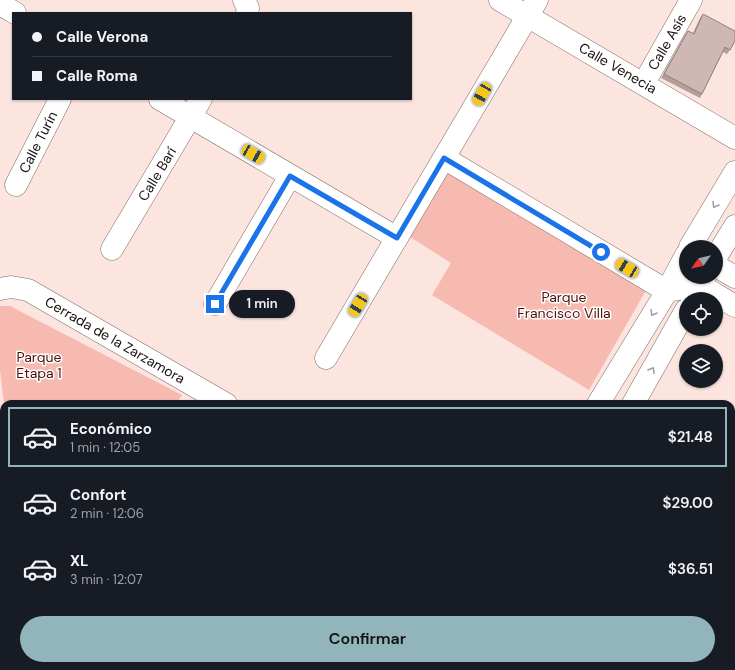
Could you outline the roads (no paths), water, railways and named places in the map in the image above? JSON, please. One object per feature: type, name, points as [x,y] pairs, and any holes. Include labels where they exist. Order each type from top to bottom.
[{"type":"street","name":"Calle Venecia","points":[[500,0],[532,8],[644,83],[735,138]]},
{"type":"street","name":"Calle Asís","points":[[644,83],[691,0]]},
{"type":"street","points":[[0,4],[13,12]]},
{"type":"street","points":[[326,358],[532,8]]},
{"type":"street","name":"Calle Turín","points":[[16,185],[59,100]]},
{"type":"street","points":[[164,100],[196,108],[290,176],[397,238]]},
{"type":"street","name":"Calle Barí","points":[[112,249],[196,108]]},
{"type":"street","points":[[444,158],[667,291],[699,287],[735,306]]},
{"type":"street","points":[[694,240],[735,172]]},
{"type":"street","points":[[215,304],[290,176]]},
{"type":"street","points":[[723,246],[735,226]]},
{"type":"street","points":[[600,400],[667,291],[679,268]]},
{"type":"street","points":[[723,270],[735,277]]},
{"type":"street","name":"Cerrada de la Zarzamora","points":[[0,289],[11,287],[28,290],[195,396],[210,400]]},
{"type":"street","points":[[634,400],[679,322]]},
{"type":"park label","name":"Parque Francisco Villa","points":[[564,306]]},
{"type":"park label","name":"Parque Etapa 1","points":[[39,366]]}]
